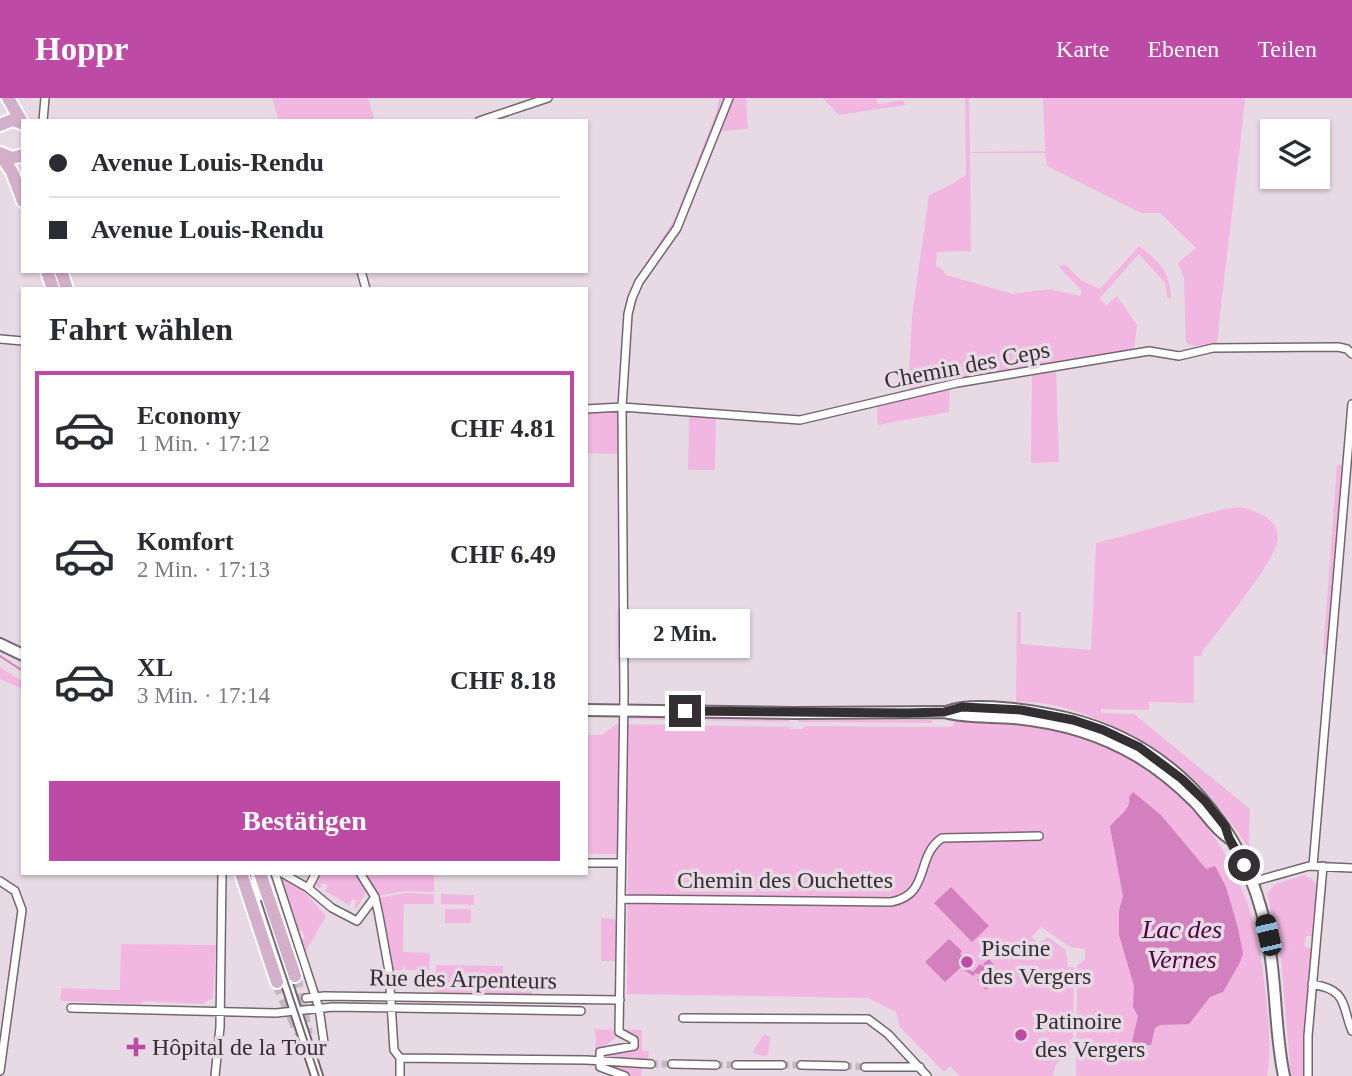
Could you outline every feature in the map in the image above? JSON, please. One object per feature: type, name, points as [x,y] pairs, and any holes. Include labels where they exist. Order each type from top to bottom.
[{"type":"main road","points":[[8,98],[21,120]]},
{"type":"main road","points":[[0,125],[12,120],[21,122]]},
{"type":"main road","points":[[0,153],[10,158],[21,155]]},
{"type":"main road","points":[[0,153],[9,165],[21,196]]},
{"type":"main road","points":[[0,645],[21,654]]},
{"type":"main road","points":[[588,710],[944,712],[962,716],[1042,722],[1074,729],[1136,756],[1174,782],[1219,831],[1229,838],[1252,882],[1268,935],[1279,1057],[1284,1076]]},
{"type":"main road","points":[[244,875],[264,913]]},
{"type":"main road","points":[[244,875],[277,982]]},
{"type":"main road","points":[[258,875],[264,913],[317,1076]]},
{"type":"main road","points":[[259,875],[295,976]]},
{"type":"main road","points":[[1274,1076],[1279,1057]]},
{"type":"street","points":[[43,119],[45,98]]},
{"type":"street","points":[[484,119],[548,98]]},
{"type":"street","points":[[625,1076],[600,1067],[600,1052],[634,1046],[634,1040],[619,1032],[624,710],[622,407],[628,314],[639,282],[677,229],[729,98]]},
{"type":"street","points":[[0,340],[21,341]]},
{"type":"street","name":"Chemin des Ceps","points":[[588,408],[622,407],[800,420],[957,383],[1146,351],[1179,356],[1213,348],[1338,347],[1347,349],[1352,354]]},
{"type":"street","points":[[1313,866],[1352,404]]},
{"type":"street","name":"Chemin des Ouchettes","points":[[621,899],[891,902],[905,898],[914,890],[933,845],[942,838],[1039,836]]},
{"type":"street","points":[[588,863],[621,863]]},
{"type":"street","points":[[1252,882],[1288,870],[1313,866],[1352,868]]},
{"type":"street","points":[[1308,1076],[1312,984],[1322,866]]},
{"type":"street","points":[[215,1076],[220,1012],[222,875]]},
{"type":"street","points":[[276,875],[311,997],[318,1007],[321,1040],[324,1043]]},
{"type":"street","points":[[285,875],[357,922],[375,897]]},
{"type":"street","points":[[308,888],[315,875]]},
{"type":"street","points":[[361,875],[375,897],[391,997],[394,1051],[400,1058],[400,1076]]},
{"type":"street","points":[[0,881],[15,891],[22,910],[0,1071]]},
{"type":"street","points":[[1312,984],[1329,987],[1344,1002],[1352,1031]]},
{"type":"street","name":"Rue des Arpenteurs","points":[[311,997],[620,1000]]},
{"type":"street","name":"Rue des Arpenteurs","points":[[71,1008],[276,1013],[318,1007],[581,1011]]},
{"type":"street","points":[[683,1018],[868,1019],[888,1034],[927,1076]]},
{"type":"street","points":[[400,1058],[651,1064]]},
{"type":"street","points":[[672,1064],[716,1065]]},
{"type":"street","points":[[736,1065],[782,1065]]},
{"type":"street","points":[[801,1065],[845,1066]]},
{"type":"street","points":[[865,1066],[920,1067]]},
{"type":"shaded area","points":[[272,98],[368,98],[374,119],[278,119]]},
{"type":"shaded area","points":[[719,98],[726,98],[677,222],[628,299],[623,312],[630,289],[675,218],[716,113]]},
{"type":"shaded area","points":[[733,98],[746,98],[748,129],[721,131]]},
{"type":"shaded area","points":[[823,98],[876,98],[878,104],[903,100],[905,105],[839,115]]},
{"type":"shaded area","points":[[965,98],[969,98],[970,152],[1045,151],[1043,98],[1245,98],[1217,345],[1195,346],[1186,343],[1184,279],[1178,263],[1196,248],[1160,213],[1141,213],[1047,166],[1045,153],[970,153],[971,251],[937,252],[936,266],[946,275],[1013,294],[1050,289],[1080,296],[1082,291],[1059,267],[1065,264],[1081,280],[1100,289],[1139,246],[1153,257],[1166,273],[1171,298],[1167,298],[1165,283],[1139,254],[1099,299],[1107,305],[1117,296],[1137,325],[1134,350],[908,391],[912,316],[929,195],[966,175]]},
{"type":"shaded area","points":[[1056,369],[1059,462],[1031,463],[1032,373]]},
{"type":"shaded area","points":[[950,387],[949,412],[878,425],[877,405]]},
{"type":"shaded area","points":[[618,411],[619,454],[588,453],[588,412]]},
{"type":"shaded area","points":[[689,415],[716,416],[715,470],[688,470]]},
{"type":"shaded area","points":[[1337,465],[1344,465],[1328,653],[1323,654]]},
{"type":"shaded area","points":[[1240,507],[1259,513],[1270,521],[1278,539],[1268,562],[1202,652],[1202,656],[1194,656],[1194,703],[1149,702],[1149,710],[1101,709],[1101,713],[1134,714],[1250,809],[1249,843],[1262,864],[1259,865],[1210,796],[1192,778],[1151,747],[1079,712],[1048,704],[1016,702],[1017,612],[1021,612],[1021,644],[1091,650],[1096,543]]},
{"type":"shaded area","points":[[0,667],[21,681],[21,688],[0,679]]},
{"type":"shaded area","points":[[628,716],[790,719],[789,722],[628,719]]},
{"type":"shaded area","points":[[798,719],[932,720],[932,723],[798,722]]},
{"type":"shaded area","points":[[955,721],[1005,723],[1055,729],[1096,741],[1133,760],[1166,783],[1195,811],[1219,843],[1238,879],[1252,918],[1267,1002],[1267,1076],[1076,1076],[1077,965],[1085,960],[1085,949],[1070,947],[1041,927],[1032,937],[1039,944],[1047,937],[1066,950],[1068,967],[1074,967],[1073,1046],[1055,1066],[1053,1076],[960,1076],[950,1066],[944,1072],[900,1027],[896,1012],[868,998],[627,994],[628,854],[588,854],[588,735],[602,735],[617,724],[791,729],[802,729],[805,726],[952,727]]},
{"type":"shaded area","points":[[321,875],[356,875],[366,892],[356,909],[354,907],[357,901],[353,899],[349,905],[325,891],[328,885],[323,883],[320,888],[315,886]]},
{"type":"shaded area","points":[[364,875],[434,875],[434,892],[405,891],[378,896]]},
{"type":"shaded area","points":[[1304,875],[1318,886],[1313,936],[1306,936],[1304,946],[1312,949],[1303,1076],[1291,1076],[1281,957],[1267,893],[1275,884]]},
{"type":"shaded area","points":[[278,877],[299,886],[326,916],[305,953],[299,940],[305,938],[302,930],[296,932]]},
{"type":"shaded area","points":[[406,893],[434,894],[434,904],[404,904],[403,952],[430,953],[429,970],[405,970],[404,964],[403,970],[390,970],[378,898]]},
{"type":"shaded area","points":[[441,894],[474,895],[474,905],[441,904]]},
{"type":"shaded area","points":[[445,909],[471,909],[471,923],[445,923]]},
{"type":"shaded area","points":[[601,918],[618,919],[618,961],[601,961]]},
{"type":"shaded area","points":[[121,944],[216,945],[213,998],[203,1004],[62,1001],[62,988],[120,990]]},
{"type":"shaded area","points":[[436,965],[503,966],[503,975],[532,976],[532,997],[435,996]]},
{"type":"shaded area","points":[[594,1029],[617,1030],[615,1038],[599,1051],[599,1056],[595,1052]]},
{"type":"shaded area","points":[[621,1029],[642,1030],[642,1051],[649,1051],[648,1060],[632,1057],[602,1058],[602,1054],[635,1047]]},
{"type":"shaded area","points":[[764,1034],[770,1037],[768,1055],[764,1056],[753,1051]]},
{"type":"shaded area","points":[[602,1063],[642,1066],[641,1076],[630,1076],[602,1066]]},
{"type":"water","name":"Lac des Vernes","points":[[1133,792],[1161,815],[1206,869],[1215,866],[1226,887],[1243,954],[1223,992],[1210,997],[1189,1024],[1160,1025],[1155,1028],[1151,1045],[1132,1042],[1138,1016],[1133,1007],[1134,986],[1119,935],[1119,911],[1123,896],[1110,827],[1128,806]]},
{"type":"water","points":[[951,887],[989,926],[972,942],[934,903]]},
{"type":"water","name":"Piscine des Vergers","points":[[949,939],[962,951],[960,954],[969,960],[945,982],[925,962]]},
{"type":"water","points":[[989,959],[994,965],[992,967],[1000,973],[993,979],[990,978],[994,982],[986,990],[977,980],[980,975],[976,973],[973,976],[963,969],[965,967],[973,972],[980,964],[984,967],[983,964]]},
{"type":"waterway","points":[[0,656],[21,670]]},
{"type":"tunnel","points":[[295,976],[307,1034]]},
{"type":"tunnel","points":[[277,982],[300,1033]]},
{"type":"tunnel","points":[[651,1064],[672,1064]]},
{"type":"tunnel","points":[[716,1065],[736,1065]]},
{"type":"tunnel","points":[[782,1065],[801,1065]]},
{"type":"tunnel","points":[[845,1066],[865,1067]]},
{"type":"tram line","points":[[261,901],[319,1076]]},
{"type":"place","name":"Piscine des Vergers","points":[[967,962]]},
{"type":"place","name":"Patinoire des Vergers","points":[[1021,1035]]},
{"type":"place","name":"Hôpital de la Tour","points":[[136,1047]]},
{"type":"route","points":[[685,711],[906,713],[944,712],[962,707],[1021,710],[1073,720],[1103,730],[1139,747],[1182,779],[1205,801],[1225,826],[1244,865]]}]
